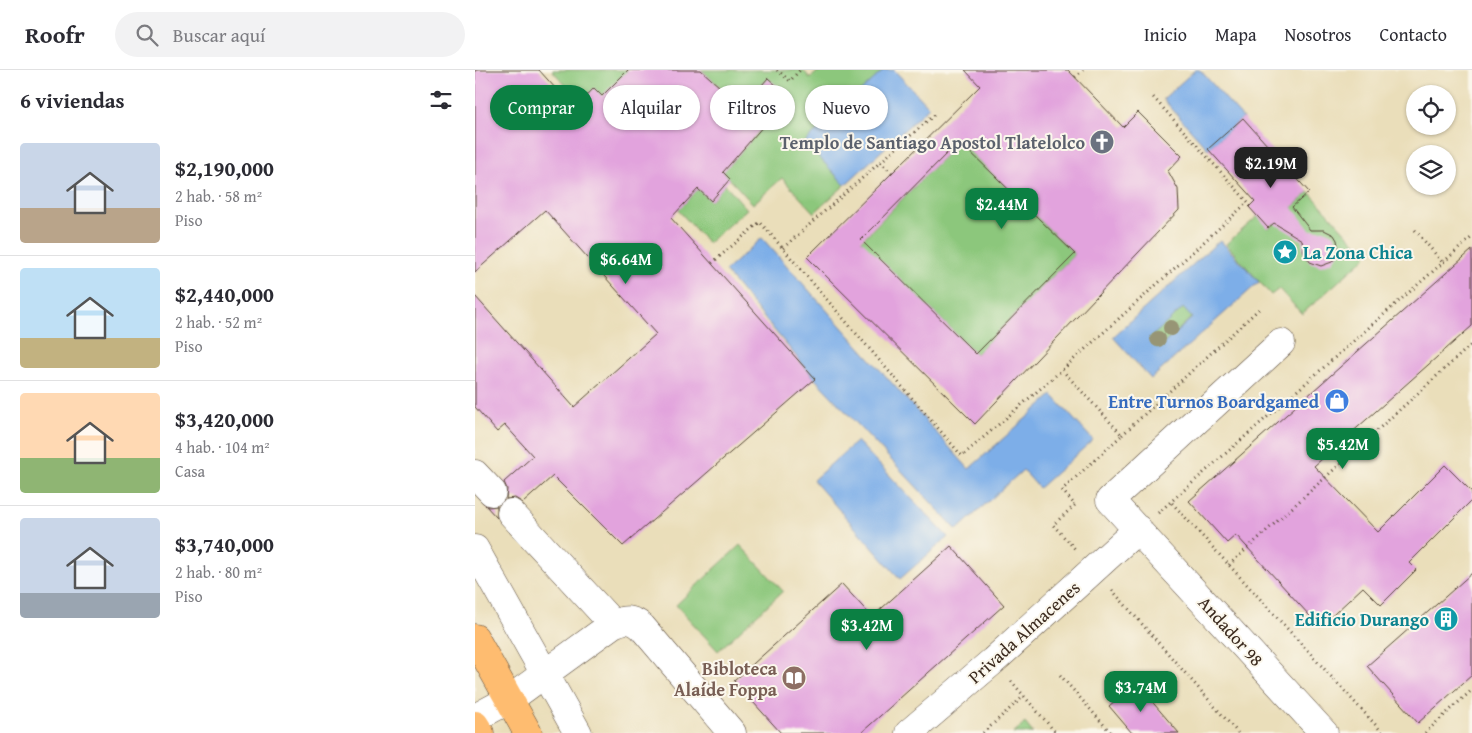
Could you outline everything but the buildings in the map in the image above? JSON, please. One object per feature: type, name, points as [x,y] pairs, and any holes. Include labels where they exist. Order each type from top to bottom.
[{"type":"main road","points":[[475,638],[528,733]]},
{"type":"main road","points":[[475,725],[479,733]]},
{"type":"lane","name":"Andador 98","points":[[1281,343],[1110,500],[1324,733]]},
{"type":"lane","points":[[511,513],[613,624]]},
{"type":"lane","name":"Privada Almacenes","points":[[909,733],[993,661],[1138,529]]},
{"type":"lane","points":[[475,549],[577,733]]},
{"type":"lane","points":[[475,718],[510,699],[613,624],[621,620],[629,620],[636,622],[641,627],[732,733]]},
{"type":"path","points":[[777,70],[791,81],[800,70]]},
{"type":"path","points":[[1075,77],[1083,70]]},
{"type":"path","points":[[711,264],[760,222],[962,456],[1062,370],[1248,202],[1153,97]]},
{"type":"path","points":[[783,248],[935,114]]},
{"type":"path","points":[[880,162],[892,174]]},
{"type":"path","points":[[1415,230],[1443,262]]},
{"type":"path","points":[[1383,733],[1171,503],[1472,237]]},
{"type":"path","points":[[1238,733],[1053,525],[1075,505],[1062,490],[1259,309]]},
{"type":"path","points":[[1229,565],[1472,344]]},
{"type":"path","points":[[1062,370],[1122,435]]},
{"type":"path","points":[[993,661],[1056,733]]},
{"type":"path","points":[[1060,675],[1111,733]]},
{"type":"path","points":[[1425,733],[1472,690]]},
{"type":"path","points":[[983,733],[1024,696]]},
{"type":"green space","points":[[552,70],[628,70],[631,85],[603,85],[603,127],[593,116],[593,85],[565,85]]},
{"type":"green space","points":[[701,70],[803,70],[810,78],[820,70],[884,70],[868,85],[805,85],[805,130],[818,130],[805,142],[845,185],[814,213],[782,178],[753,204],[696,143],[727,167],[760,130],[795,130],[795,85],[718,85]]},
{"type":"green space","points":[[606,130],[641,130],[653,183]]},
{"type":"green space","points":[[959,141],[1075,254],[976,354],[861,241]]},
{"type":"green space","points":[[725,184],[747,209],[708,243],[678,210],[698,189],[711,201]]},
{"type":"green space","points":[[1309,192],[1367,256],[1302,314],[1279,289],[1271,295],[1226,244],[1258,216],[1269,228]]},
{"type":"green space","points":[[1183,308],[1192,317],[1158,349],[1148,339]]},
{"type":"green space","points":[[740,545],[783,591],[718,651],[676,605]]},
{"type":"green space","points":[[1025,723],[1033,733],[1013,733]]},
{"type":"water","points":[[884,70],[894,70],[929,107],[845,185],[805,142],[818,130],[888,130],[888,85],[868,85]]},
{"type":"water","points":[[1195,70],[1200,70],[1243,118],[1208,149],[1163,99]]},
{"type":"water","points":[[762,238],[969,469],[1052,395],[1093,440],[1039,488],[1023,470],[957,530],[815,379],[725,271]]},
{"type":"water","points":[[1220,240],[1259,282],[1151,379],[1113,337]],"holes":[[[1183,308],[1192,318],[1158,349],[1149,339]]]},
{"type":"water","points":[[857,441],[948,537],[900,579],[813,480]]},
{"type":"place","name":"Templo de Santiago Apostol Tlatelolco","points":[[1102,142]]},
{"type":"place","name":"La Zona Chica","points":[[1285,252]]},
{"type":"place","name":"Entre Turnos Boardgamed","points":[[1337,401]]},
{"type":"place","name":"Edificio Durango","points":[[1446,619]]},
{"type":"place","name":"Bibloteca Alaíde Foppa","points":[[794,678]]}]
